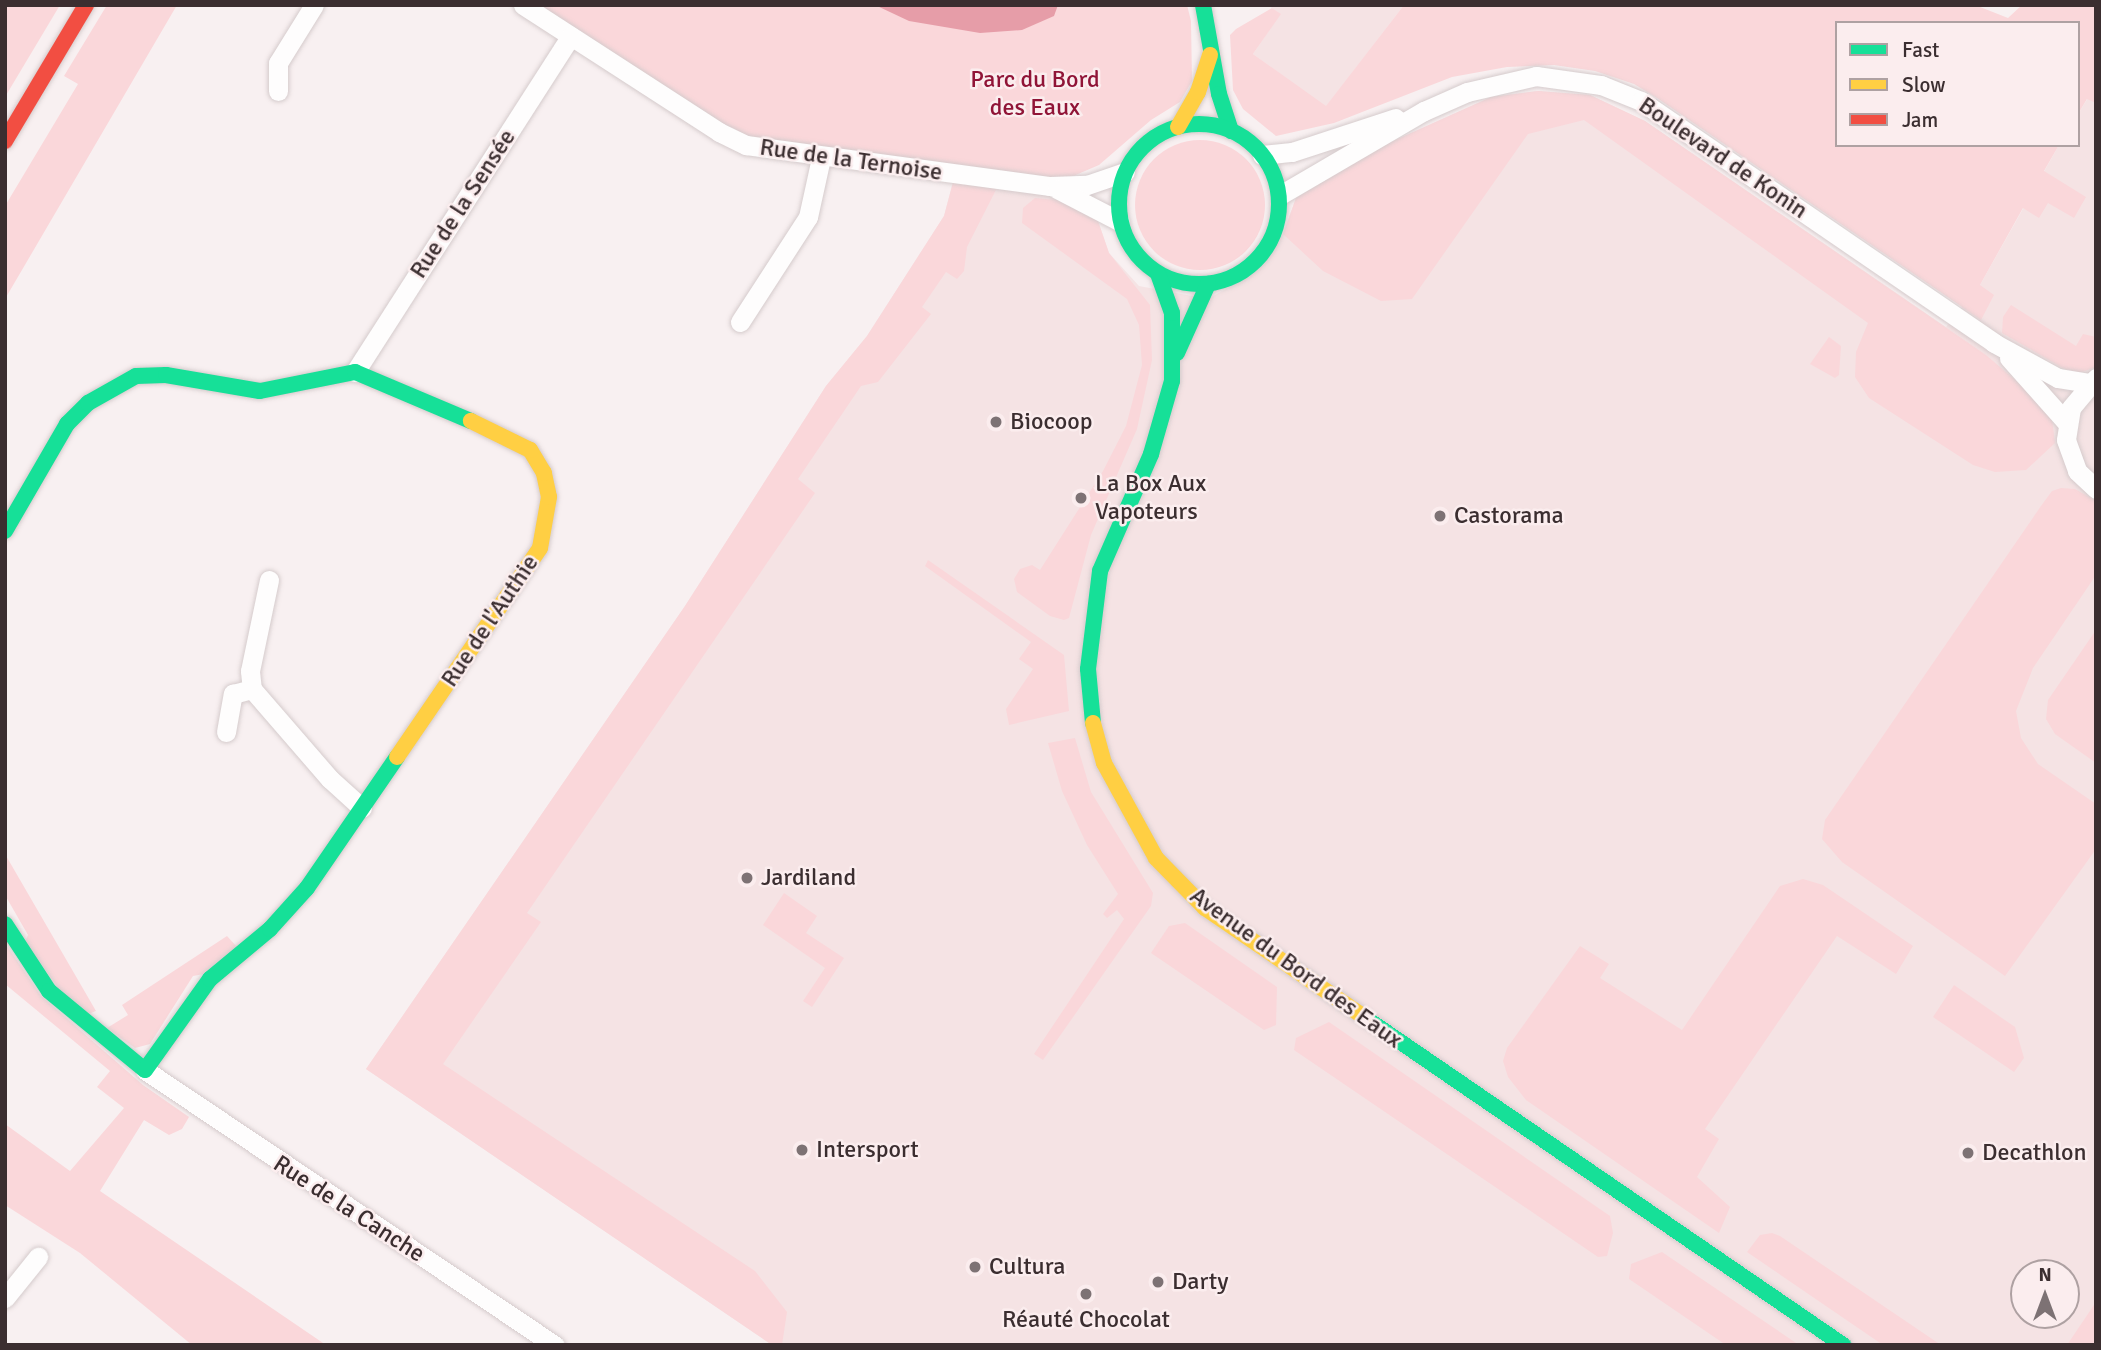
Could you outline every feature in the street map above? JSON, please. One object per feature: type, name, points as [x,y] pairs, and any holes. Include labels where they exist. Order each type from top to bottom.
[{"type":"street","points":[[5,141],[86,5]]},
{"type":"street","points":[[278,92],[278,63],[314,5]]},
{"type":"street","name":"Rue de la Ternoise","points":[[523,5],[719,132],[746,145],[821,158],[1050,186],[1087,185],[1125,172]]},
{"type":"street","points":[[1203,5],[1210,53],[1231,131]]},
{"type":"street","name":"Rue de la Sensée","points":[[355,372],[571,36]]},
{"type":"street","points":[[1178,127],[1198,92],[1210,53]]},
{"type":"street","name":"Boulevard de Konin","points":[[1280,195],[1424,111],[1467,92],[1536,76],[1601,85],[1641,100],[1994,343],[2059,378],[2092,380]]},
{"type":"street","name":"Boulevard de Konin","points":[[1262,155],[1292,152],[1424,111]]},
{"type":"street","points":[[1205,124],[1231,131],[1262,155],[1280,195],[1277,223],[1260,256],[1245,270],[1208,285],[1182,283],[1158,274],[1131,249],[1119,221],[1118,196],[1125,172],[1147,144],[1178,127],[1205,124]]},
{"type":"street","points":[[740,322],[808,216],[821,158]]},
{"type":"street","name":"Rue de la Ternoise","points":[[1050,186],[1119,221]]},
{"type":"street","name":"Avenue du Bord des Eaux","points":[[1158,274],[1172,313],[1174,360]]},
{"type":"street","name":"Avenue du Bord des Eaux","points":[[1208,285],[1174,360],[1151,454],[1100,571],[1088,669],[1104,763],[1156,858],[1205,908],[1843,1345]]},
{"type":"street","name":"Boulevard de Konin","points":[[1994,343],[2067,422]]},
{"type":"street","points":[[5,531],[68,424],[115,384],[136,376],[166,375],[260,391],[286,389],[355,372]]},
{"type":"street","name":"Rue de l'Authie","points":[[145,1070],[183,1011],[210,979],[293,906],[540,548],[549,497],[544,473],[530,450],[511,438],[355,372]]},
{"type":"street","points":[[2092,380],[2078,394],[2067,422],[2072,461],[2096,489]]},
{"type":"street","points":[[269,580],[250,671],[252,689],[330,779],[362,808]]},
{"type":"street","points":[[226,732],[233,694],[252,689]]},
{"type":"street","points":[[5,924],[49,991],[145,1070]]},
{"type":"street","name":"Rue de la Canche","points":[[145,1070],[555,1345]]},
{"type":"street","points":[[5,1298],[38,1257]]},
{"type":"shaded area","points":[[875,5],[1058,5],[1054,16],[1022,30],[980,33],[909,21]]},
{"type":"shaded area","points":[[1268,5],[1404,5],[1326,107],[1253,54],[1280,14]]},
{"type":"shaded area","points":[[2096,85],[2096,1345],[772,1345],[366,1069],[685,606],[826,386],[867,336],[944,216],[955,174],[1050,186],[1098,221],[1109,253],[1139,286],[1208,299],[1253,274],[1283,234],[1296,198],[1491,97],[1538,91],[1590,95],[1645,121],[1946,327],[1980,285],[2058,147],[2080,147],[2080,111]]},
{"type":"green space","points":[[5,5],[60,5],[5,97]]},
{"type":"green space","points":[[107,5],[177,5],[5,299],[5,206],[78,84],[64,76]]},
{"type":"green space","name":"Parc du Bord des Eaux","points":[[523,5],[1187,5],[1191,21],[1192,81],[1180,102],[1151,120],[1099,165],[1050,186],[1001,180],[967,247],[964,271],[957,279],[946,272],[922,307],[931,314],[878,382],[861,386],[798,479],[815,493],[527,913],[541,922],[443,1064],[755,1271],[787,1312],[782,1345],[772,1345],[366,1069],[685,606],[826,386],[867,336],[944,216],[955,175],[746,145]]},
{"type":"green space","points":[[1404,5],[1975,5],[2008,18],[2022,5],[2096,5],[2096,103],[2087,99],[2080,111],[2080,21],[1835,21],[1835,147],[2058,147],[2044,171],[2086,197],[2074,218],[2048,203],[2039,218],[2023,208],[1980,285],[1994,295],[1981,320],[1634,84],[1595,71],[1554,65],[1507,67],[1452,77],[1334,123],[1276,136],[1243,109],[1233,90],[1230,35],[1272,8],[1281,14],[1253,54],[1326,106]]},
{"type":"green space","points":[[1538,91],[1590,95],[1645,121],[1986,355],[2051,411],[2055,443],[2026,470],[1995,472],[1973,465],[1869,398],[1855,377],[1856,352],[1868,323],[1584,120],[1528,134],[1412,299],[1381,301],[1323,271],[1283,234],[1296,198],[1373,150],[1491,97]]},
{"type":"green space","points":[[1200,140],[1225,145],[1246,159],[1260,180],[1265,205],[1260,230],[1246,251],[1225,265],[1200,270],[1175,265],[1154,251],[1140,230],[1135,205],[1140,180],[1154,159],[1175,145]]},
{"type":"green space","points":[[1035,198],[1066,201],[1098,221],[1109,253],[1150,305],[1152,360],[1137,429],[1091,535],[1069,618],[1064,620],[1050,616],[1017,592],[1014,579],[1020,569],[1032,565],[1040,570],[1103,471],[1126,426],[1142,365],[1139,325],[1127,299],[1022,223],[1023,208]]},
{"type":"green space","points":[[2011,305],[2076,346],[2083,334],[2096,337],[2096,367],[2079,373],[2063,368],[2002,333],[2003,317]]},
{"type":"green space","points":[[1829,337],[1841,346],[1839,375],[1835,378],[1810,364]]},
{"type":"green space","points":[[2061,488],[2075,489],[2096,501],[2096,575],[2033,668],[2016,711],[2021,738],[2038,764],[2096,804],[2096,849],[2005,976],[1842,862],[1822,839],[1825,820],[2041,506],[2052,491]]},
{"type":"green space","points":[[928,560],[1064,655],[1069,711],[1009,725],[1006,709],[1033,669],[1019,659],[1031,642],[925,566]]},
{"type":"green space","points":[[2096,630],[2096,763],[2055,734],[2046,719],[2048,700]]},
{"type":"green space","points":[[1075,738],[1091,792],[1153,893],[1151,906],[1043,1060],[1034,1054],[1124,919],[1117,910],[1107,918],[1103,914],[1118,894],[1087,845],[1062,791],[1048,743]]},
{"type":"green space","points":[[5,854],[96,1011],[88,1014],[62,993],[25,942],[28,935],[5,895]]},
{"type":"green space","points":[[1803,879],[1823,885],[1913,946],[1896,974],[1837,936],[1705,1129],[1719,1139],[1697,1177],[1730,1207],[1719,1233],[1526,1100],[1508,1077],[1503,1061],[1507,1048],[1580,946],[1609,964],[1600,978],[1682,1030],[1780,886]]},
{"type":"green space","points":[[784,893],[817,916],[806,933],[844,958],[812,1007],[803,1001],[825,968],[763,925]]},
{"type":"green space","points":[[1185,923],[1277,987],[1276,1025],[1264,1030],[1151,953],[1169,926]]},
{"type":"green space","points":[[227,936],[237,947],[204,974],[193,976],[150,1044],[135,1048],[107,1028],[128,1015],[122,1005]]},
{"type":"green space","points":[[5,943],[41,996],[143,1085],[189,1117],[182,1129],[169,1135],[144,1120],[100,1191],[326,1345],[192,1345],[80,1253],[5,1205],[5,1124],[70,1171],[124,1108],[97,1087],[110,1071],[5,984]]},
{"type":"green space","points":[[1954,985],[2015,1027],[2024,1058],[2014,1072],[1933,1017]]},
{"type":"green space","points":[[1329,1022],[1610,1216],[1613,1233],[1607,1256],[1598,1257],[1294,1050],[1296,1038]]},
{"type":"green space","points":[[1772,1233],[1941,1345],[1883,1345],[1747,1252],[1760,1235]]},
{"type":"green space","points":[[1662,1252],[1799,1345],[1726,1345],[1629,1279],[1631,1264]]},
{"type":"green space","points":[[2096,1302],[2096,1345],[2067,1345]]},
{"type":"traffic: fast","points":[[1203,5],[1219,94],[1231,131]]},
{"type":"traffic: fast","points":[[1199,124],[1230,130],[1256,147],[1273,173],[1279,204],[1273,235],[1256,261],[1230,278],[1199,284],[1168,278],[1142,261],[1125,235],[1119,204],[1125,173],[1142,147],[1168,130],[1199,124]]},
{"type":"traffic: fast","points":[[1093,723],[1088,669],[1100,571],[1151,454],[1172,381],[1172,313],[1158,274]]},
{"type":"traffic: fast","points":[[1177,353],[1208,284]]},
{"type":"traffic: fast","points":[[5,531],[67,424],[88,403],[136,376],[166,375],[260,391],[355,372],[471,421]]},
{"type":"traffic: fast","points":[[5,924],[49,991],[145,1070],[210,979],[270,929],[307,888],[397,757]]},
{"type":"traffic: fast","points":[[1364,1017],[1843,1345]]},
{"type":"traffic: slow","points":[[1178,127],[1198,92],[1210,55]]},
{"type":"traffic: slow","points":[[397,757],[540,548],[549,497],[544,473],[530,450],[471,421]]},
{"type":"traffic: slow","points":[[1093,723],[1104,763],[1156,858],[1205,908],[1364,1017]]},
{"type":"traffic: jam","points":[[5,141],[86,5]]},
{"type":"place","name":"Biocoop","points":[[996,422]]},
{"type":"place","name":"La Box Aux Vapoteurs","points":[[1081,498]]},
{"type":"place","name":"Castorama","points":[[1440,516]]},
{"type":"place","name":"Jardiland","points":[[747,878]]},
{"type":"place","name":"Intersport","points":[[802,1150]]},
{"type":"place","name":"Decathlon","points":[[1968,1153]]},
{"type":"place","name":"Cultura","points":[[975,1267]]},
{"type":"place","name":"Darty","points":[[1158,1282]]},
{"type":"place","name":"Réauté Chocolat","points":[[1086,1294]]}]
